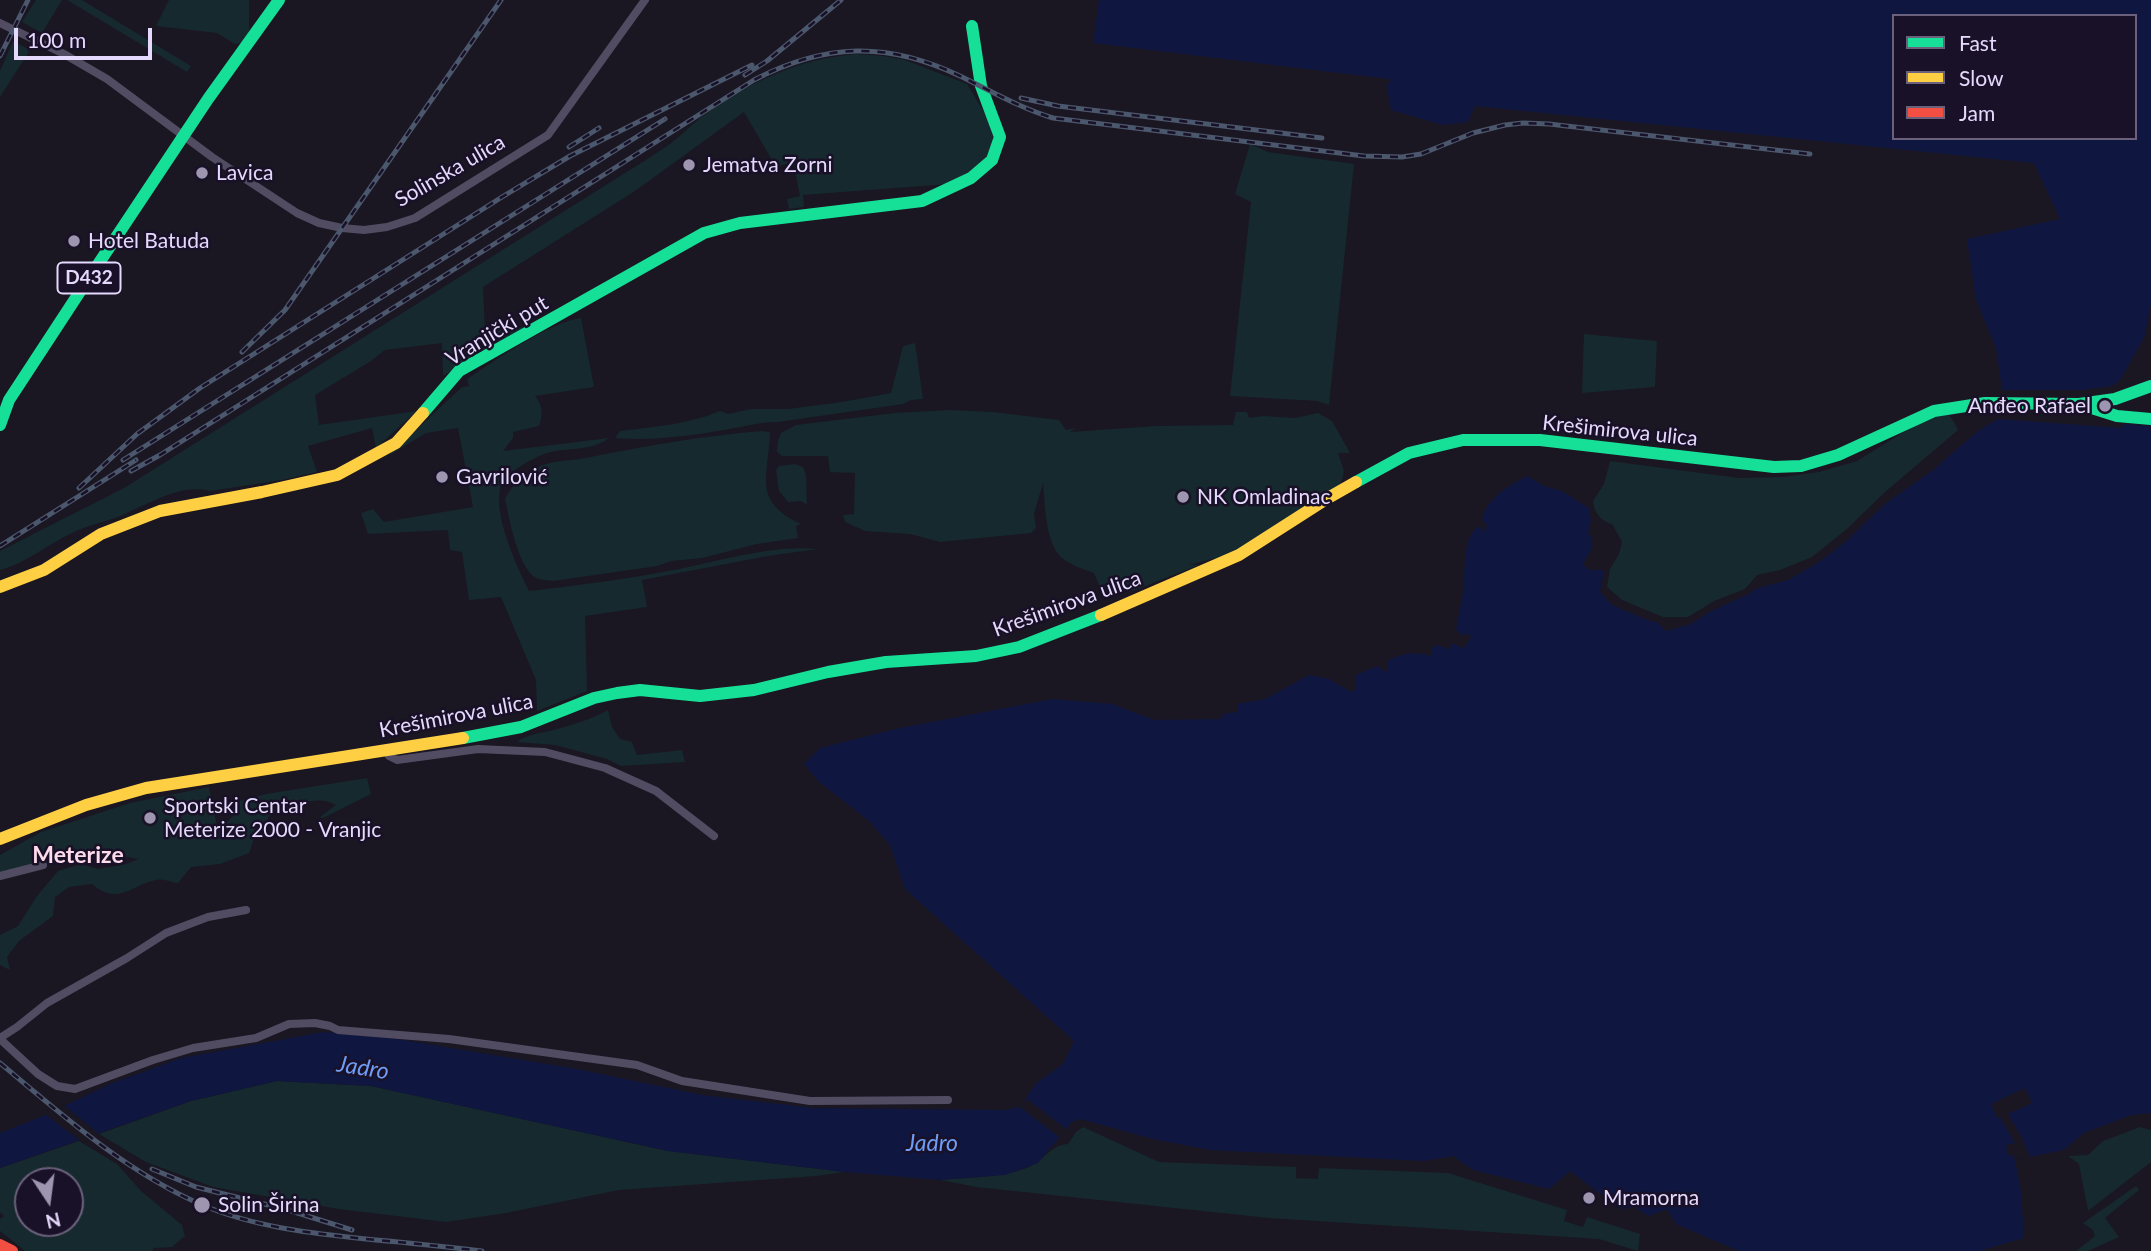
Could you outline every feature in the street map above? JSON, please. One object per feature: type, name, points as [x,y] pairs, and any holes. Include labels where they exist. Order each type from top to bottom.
[{"type":"main road","name":"D432","points":[[0,425],[9,400],[208,99],[279,0]]},
{"type":"main road","name":"Vranjički put","points":[[0,587],[44,570],[101,534],[160,511],[337,475],[369,459],[396,443],[459,371],[704,233],[740,223],[922,201],[971,178],[992,160],[1000,137],[981,86],[972,26]]},
{"type":"main road","points":[[2079,404],[2126,396],[2151,386]]},
{"type":"main road","name":"Krešimirova ulica","points":[[0,839],[86,804],[146,788],[408,748],[521,727],[594,698],[617,693],[640,690],[700,696],[754,690],[828,671],[886,662],[976,656],[1018,647],[1107,613],[1239,555],[1328,498],[1409,453],[1463,440],[1540,440],[1774,467],[1801,466],[1838,455],[1934,411],[1985,403],[2079,404]]},
{"type":"main road","points":[[2079,404],[2118,416],[2151,419]]},
{"type":"main road","points":[[0,1245],[12,1251]]},
{"type":"street","name":"Solinska ulica","points":[[0,23],[100,75],[212,157],[297,213],[319,223],[364,230],[387,227],[415,218],[548,135],[645,0]]},
{"type":"street","points":[[386,750],[389,756],[397,760],[478,749],[545,752],[606,768],[656,791],[714,836]]},
{"type":"street","points":[[0,876],[43,865]]},
{"type":"street","points":[[246,910],[208,917],[166,933],[47,1003],[0,1039],[38,1074],[57,1086],[75,1089],[193,1048],[257,1038],[289,1024],[315,1023],[338,1030],[449,1040],[638,1065],[682,1081],[810,1101],[948,1100]]},
{"type":"green space","points":[[36,0],[62,0],[42,33],[22,22]]},
{"type":"green space","points":[[67,0],[82,0],[191,66],[187,72]]},
{"type":"green space","points":[[169,0],[249,0],[249,33],[242,43],[235,44],[217,33],[156,26]]},
{"type":"green space","points":[[13,41],[30,50],[0,97],[0,71]]},
{"type":"green space","points":[[857,54],[905,60],[967,84],[987,117],[994,139],[990,155],[978,167],[948,184],[803,195],[804,207],[789,209],[787,199],[800,196],[793,162],[776,167],[744,112],[635,191],[483,287],[485,332],[526,327],[443,376],[442,343],[385,350],[315,395],[319,425],[417,411],[376,448],[372,428],[308,446],[317,472],[210,491],[198,489],[175,493],[63,537],[19,563],[0,570],[0,551],[124,488],[648,158],[739,92],[796,66]]},
{"type":"green space","points":[[1250,144],[1268,152],[1354,164],[1329,405],[1317,401],[1230,396],[1251,202],[1235,194]]},
{"type":"green space","points":[[581,318],[594,387],[535,396],[542,410],[539,426],[513,432],[513,438],[503,451],[609,438],[595,445],[542,455],[515,470],[502,483],[499,507],[506,538],[529,591],[642,576],[765,551],[818,549],[642,580],[647,607],[585,616],[587,691],[537,711],[536,680],[501,597],[469,600],[462,552],[450,550],[448,530],[368,534],[361,513],[373,509],[384,522],[473,507],[458,428],[426,433],[388,456],[462,387],[469,386],[467,379],[538,334]]},
{"type":"green space","points":[[1584,334],[1657,341],[1655,387],[1582,393]]},
{"type":"green space","points":[[915,343],[923,399],[683,436],[615,438],[620,431],[684,422],[720,411],[728,414],[751,409],[788,409],[891,393],[903,346]]},
{"type":"green space","points":[[950,410],[1059,420],[1066,430],[1076,428],[1070,432],[1157,426],[1233,425],[1236,412],[1247,412],[1249,418],[1295,418],[1318,413],[1332,421],[1350,453],[1338,453],[1344,471],[1341,485],[1232,554],[1189,565],[1199,565],[1130,592],[1123,587],[1103,594],[1094,573],[1066,561],[1054,548],[1046,520],[1043,483],[1034,514],[1036,528],[1031,533],[940,542],[910,534],[865,531],[845,522],[843,515],[854,514],[855,473],[830,472],[828,456],[782,456],[777,452],[781,433],[796,425],[895,413]]},
{"type":"green space","points":[[1947,413],[1958,430],[1812,557],[1780,570],[1757,575],[1745,589],[1714,601],[1688,617],[1663,617],[1622,600],[1607,587],[1610,569],[1619,554],[1622,542],[1613,525],[1597,513],[1593,501],[1604,484],[1610,461],[1739,478],[1782,477],[1819,472],[1857,461],[1915,425]]},
{"type":"green space","points":[[761,431],[770,432],[766,474],[769,496],[785,515],[801,524],[796,526],[798,538],[757,544],[702,558],[671,561],[657,566],[553,581],[536,578],[524,564],[515,542],[505,499],[517,481],[534,469],[553,462]]},
{"type":"green space","points":[[795,464],[803,467],[806,475],[807,505],[801,501],[788,502],[779,491],[776,470],[779,466]]},
{"type":"green space","points":[[608,710],[612,727],[620,739],[632,742],[637,755],[682,750],[685,762],[621,766],[607,759],[555,745],[517,742],[530,735],[582,722]]},
{"type":"green space","points":[[367,778],[371,794],[323,818],[320,817],[336,805],[311,801],[268,817],[268,834],[255,836],[249,853],[220,864],[191,867],[178,883],[158,880],[117,894],[109,894],[92,884],[69,887],[55,897],[53,916],[19,941],[7,957],[10,970],[0,965],[0,935],[18,926],[37,896],[58,871],[81,864],[98,869],[139,859],[86,856],[51,861],[0,874],[0,855],[41,832],[130,803],[209,787],[218,831],[233,816],[239,801],[266,794]]},
{"type":"green space","points":[[277,1081],[371,1086],[668,1151],[845,1172],[619,1190],[446,1222],[339,1209],[213,1187],[146,1162],[99,1134],[191,1101]]},
{"type":"green space","points":[[1083,1127],[1159,1162],[1296,1167],[1296,1178],[1318,1179],[1319,1168],[1448,1173],[1567,1210],[1564,1221],[1583,1227],[1587,1217],[1640,1234],[1638,1251],[1599,1239],[1269,1218],[976,1187],[940,1180],[995,1175],[1027,1168],[1056,1147],[1068,1144]]},
{"type":"green space","points":[[2140,1127],[2151,1130],[2151,1162],[2088,1211],[2079,1164],[2068,1156],[2088,1155],[2103,1141]]},
{"type":"green space","points":[[79,1141],[117,1164],[141,1191],[182,1225],[185,1236],[172,1247],[154,1248],[152,1251],[25,1251],[0,1231],[0,1219],[4,1216],[0,1212],[0,1168]]},
{"type":"green space","points":[[2136,1186],[2139,1190],[2105,1218],[2119,1237],[2088,1251],[2076,1251],[2095,1236],[2093,1230],[2083,1223]]},
{"type":"water","points":[[1099,0],[2151,0],[2151,305],[2144,338],[2120,380],[2112,386],[2083,390],[2002,390],[1996,348],[1976,300],[1967,239],[2060,219],[2034,163],[1475,106],[1468,122],[1443,125],[1391,110],[1386,83],[1389,84],[1389,79],[1093,43]]},
{"type":"water","name":"Jadro","points":[[1998,419],[2122,428],[2123,424],[2151,426],[2151,1113],[2131,1115],[2084,1133],[2064,1150],[2015,1160],[2021,1192],[2024,1238],[1979,1251],[1739,1251],[1676,1224],[1667,1209],[1649,1216],[1634,1207],[1620,1209],[1570,1171],[1549,1189],[1473,1170],[1453,1156],[1424,1161],[1210,1150],[1153,1139],[1080,1119],[1072,1122],[1038,1163],[1005,1175],[940,1180],[845,1172],[668,1151],[371,1086],[277,1081],[191,1101],[0,1168],[0,1133],[110,1084],[181,1058],[324,1032],[397,1039],[577,1069],[702,1095],[813,1108],[1005,1110],[1020,1107],[1036,1083],[1063,1064],[1074,1041],[905,889],[890,845],[869,821],[819,782],[804,764],[820,748],[900,728],[1053,699],[1112,704],[1154,720],[1221,719],[1223,714],[1237,712],[1237,704],[1265,699],[1309,675],[1329,679],[1351,692],[1356,689],[1356,675],[1377,666],[1388,673],[1387,661],[1399,656],[1414,653],[1431,656],[1431,648],[1438,645],[1450,650],[1451,643],[1464,648],[1471,637],[1466,633],[1463,636],[1456,630],[1469,539],[1479,526],[1485,532],[1487,525],[1482,520],[1493,499],[1527,476],[1544,486],[1562,491],[1589,508],[1591,521],[1588,532],[1592,539],[1591,550],[1583,564],[1589,570],[1604,570],[1600,592],[1612,605],[1657,622],[1666,631],[1691,624],[1755,589],[1788,580],[1819,562],[1845,542],[1885,504],[1933,470],[1978,431]]},
{"type":"pier","points":[[2025,1088],[2032,1103],[2008,1114],[2030,1157],[2015,1160],[2013,1155],[2008,1155],[2006,1145],[2015,1143],[2000,1117],[1997,1118],[1991,1104]]},
{"type":"pier","points":[[1027,1099],[1066,1129],[1059,1137],[1020,1107]]},
{"type":"pier","points":[[61,1103],[102,1136],[83,1143],[42,1112]]},
{"type":"railway","points":[[0,56],[28,0]]},
{"type":"railway","points":[[242,352],[285,310],[501,0]]},
{"type":"railway","points":[[745,75],[767,61],[841,0]]},
{"type":"railway","points":[[131,471],[754,80],[780,68],[831,53],[881,52],[907,57],[960,76],[1053,118],[1364,156],[1402,157],[1421,154],[1473,133],[1523,123],[1810,154]]},
{"type":"railway","points":[[79,488],[137,434],[200,388],[502,197],[570,156],[752,65]]},
{"type":"railway","points":[[1021,98],[1058,106],[1322,138]]},
{"type":"railway","points":[[123,460],[665,119]]},
{"type":"railway","points":[[569,147],[599,128]]},
{"type":"railway","points":[[0,546],[136,460]]},
{"type":"railway","points":[[0,1063],[120,1159],[172,1191],[200,1204],[242,1219],[309,1232],[482,1251]]},
{"type":"railway","points":[[152,1169],[196,1187],[288,1210],[352,1230]]},
{"type":"traffic: fast","points":[[0,425],[9,400],[81,290],[208,99],[279,0]]},
{"type":"traffic: fast","points":[[423,413],[459,371],[704,233],[740,223],[922,201],[971,178],[992,160],[1000,137],[981,86],[972,26]]},
{"type":"traffic: fast","points":[[2151,386],[2115,399],[2079,404],[2117,416],[2151,419]]},
{"type":"traffic: fast","points":[[1356,482],[1409,453],[1463,440],[1540,440],[1774,467],[1801,466],[1838,455],[1934,411],[1985,403],[2079,404]]},
{"type":"traffic: fast","points":[[463,738],[521,727],[594,698],[617,693],[640,690],[700,696],[754,690],[828,672],[886,662],[976,656],[1019,647],[1101,615]]},
{"type":"traffic: slow","points":[[0,587],[44,570],[101,534],[160,511],[337,475],[396,443],[423,413]]},
{"type":"traffic: slow","points":[[1101,615],[1239,555],[1356,482]]},
{"type":"traffic: slow","points":[[0,839],[86,805],[146,788],[463,738]]},
{"type":"traffic: jam","points":[[0,1245],[12,1251]]},
{"type":"place","name":"Jematva Zorni","points":[[689,165]]},
{"type":"place","name":"Lavica","points":[[202,173]]},
{"type":"place","name":"Hotel Batuda","points":[[74,241]]},
{"type":"place","name":"Anđeo Rafael","points":[[2105,406]]},
{"type":"place","name":"Gavrilović","points":[[442,477]]},
{"type":"place","name":"NK Omladinac","points":[[1183,497]]},
{"type":"place","name":"Sportski Centar Meterize 2000 - Vranjic","points":[[150,818]]},
{"type":"place","name":"Mramorna","points":[[1589,1198]]},
{"type":"place","name":"Solin Širina","points":[[202,1205]]},
{"type":"district","name":"Meterize","points":[[78,856]]}]
